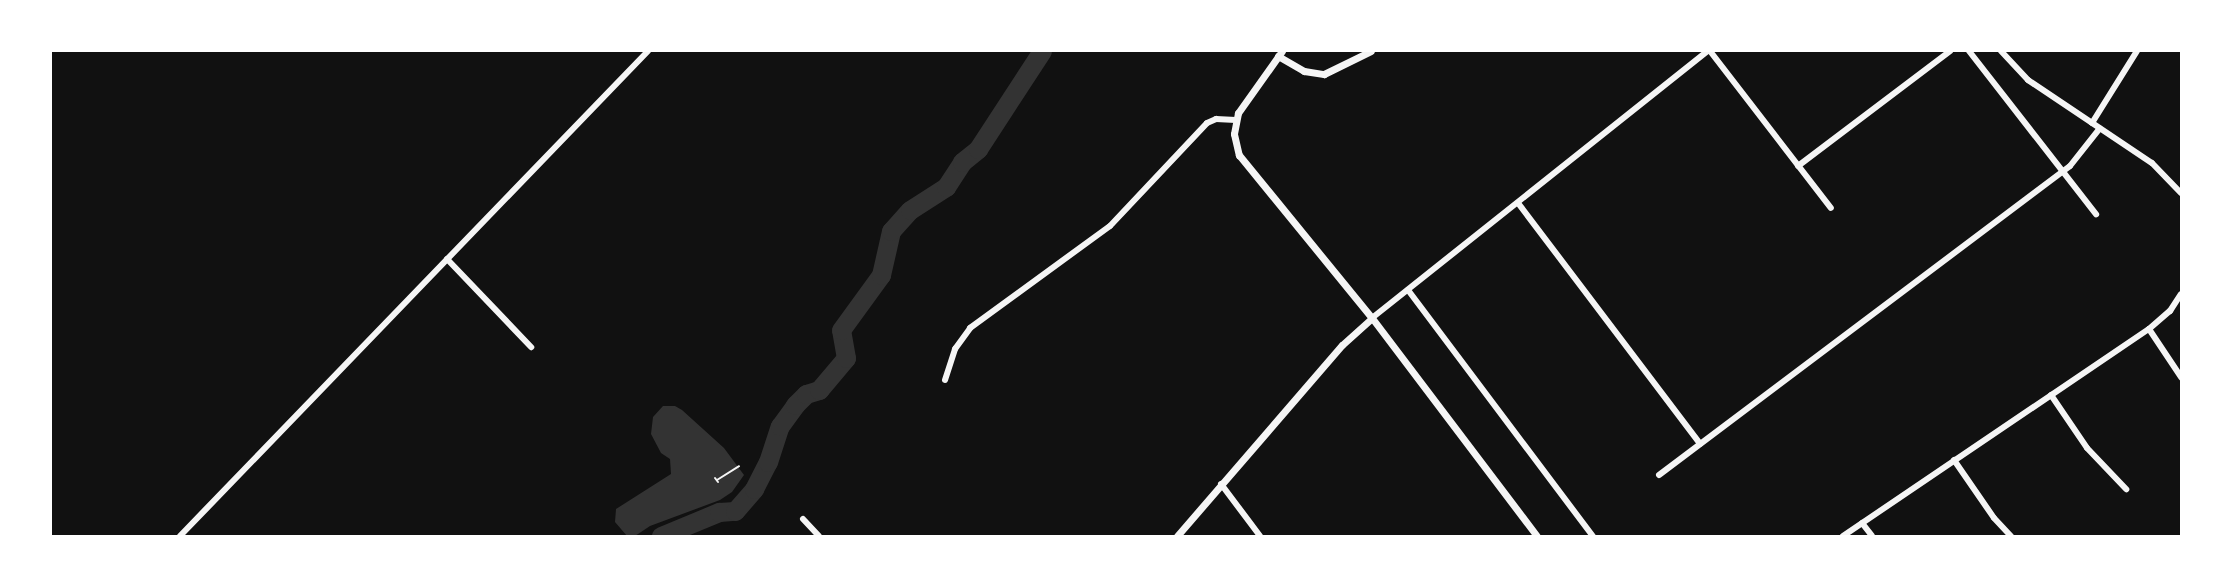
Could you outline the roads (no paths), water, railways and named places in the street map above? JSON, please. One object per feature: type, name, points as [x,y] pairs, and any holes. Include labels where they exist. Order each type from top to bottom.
[{"type":"street","points":[[180,536],[648,51]]},
{"type":"street","points":[[1371,51],[1324,74],[1298,69],[1280,53],[1245,99],[1236,120],[1235,141],[1247,167],[1372,318],[1537,536]]},
{"type":"street","points":[[1177,536],[1342,345],[1372,318],[1709,51],[1831,208]]},
{"type":"street","points":[[1798,166],[1950,51]]},
{"type":"street","points":[[1969,51],[2096,214]]},
{"type":"street","points":[[2001,51],[2028,80],[2160,169],[2181,193]]},
{"type":"street","points":[[2091,123],[2137,51]]},
{"type":"street","points":[[945,380],[955,349],[971,328],[1110,226],[1207,123],[1216,119],[1236,120]]},
{"type":"street","points":[[1659,475],[2063,170],[2080,156],[2100,128]]},
{"type":"street","points":[[1518,203],[1700,444]]},
{"type":"street","points":[[447,259],[531,347]]},
{"type":"street","points":[[1408,290],[1593,536]]},
{"type":"street","points":[[1843,536],[2149,329],[2164,316],[2181,294]]},
{"type":"street","points":[[2149,329],[2181,377]]},
{"type":"street","points":[[2051,395],[2087,448],[2126,489]]},
{"type":"street","points":[[1954,460],[1987,509],[2011,536]]},
{"type":"street","points":[[1221,484],[1260,536]]},
{"type":"street","points":[[803,519],[819,536]]},
{"type":"street","points":[[1862,523],[1871,536]]},
{"type":"waterway","points":[[661,536],[719,512],[735,511],[754,489],[768,462],[780,426],[795,405],[806,394],[819,390],[846,358],[841,330],[881,275],[891,231],[910,210],[946,187],[962,162],[978,149],[1042,51]]}]
